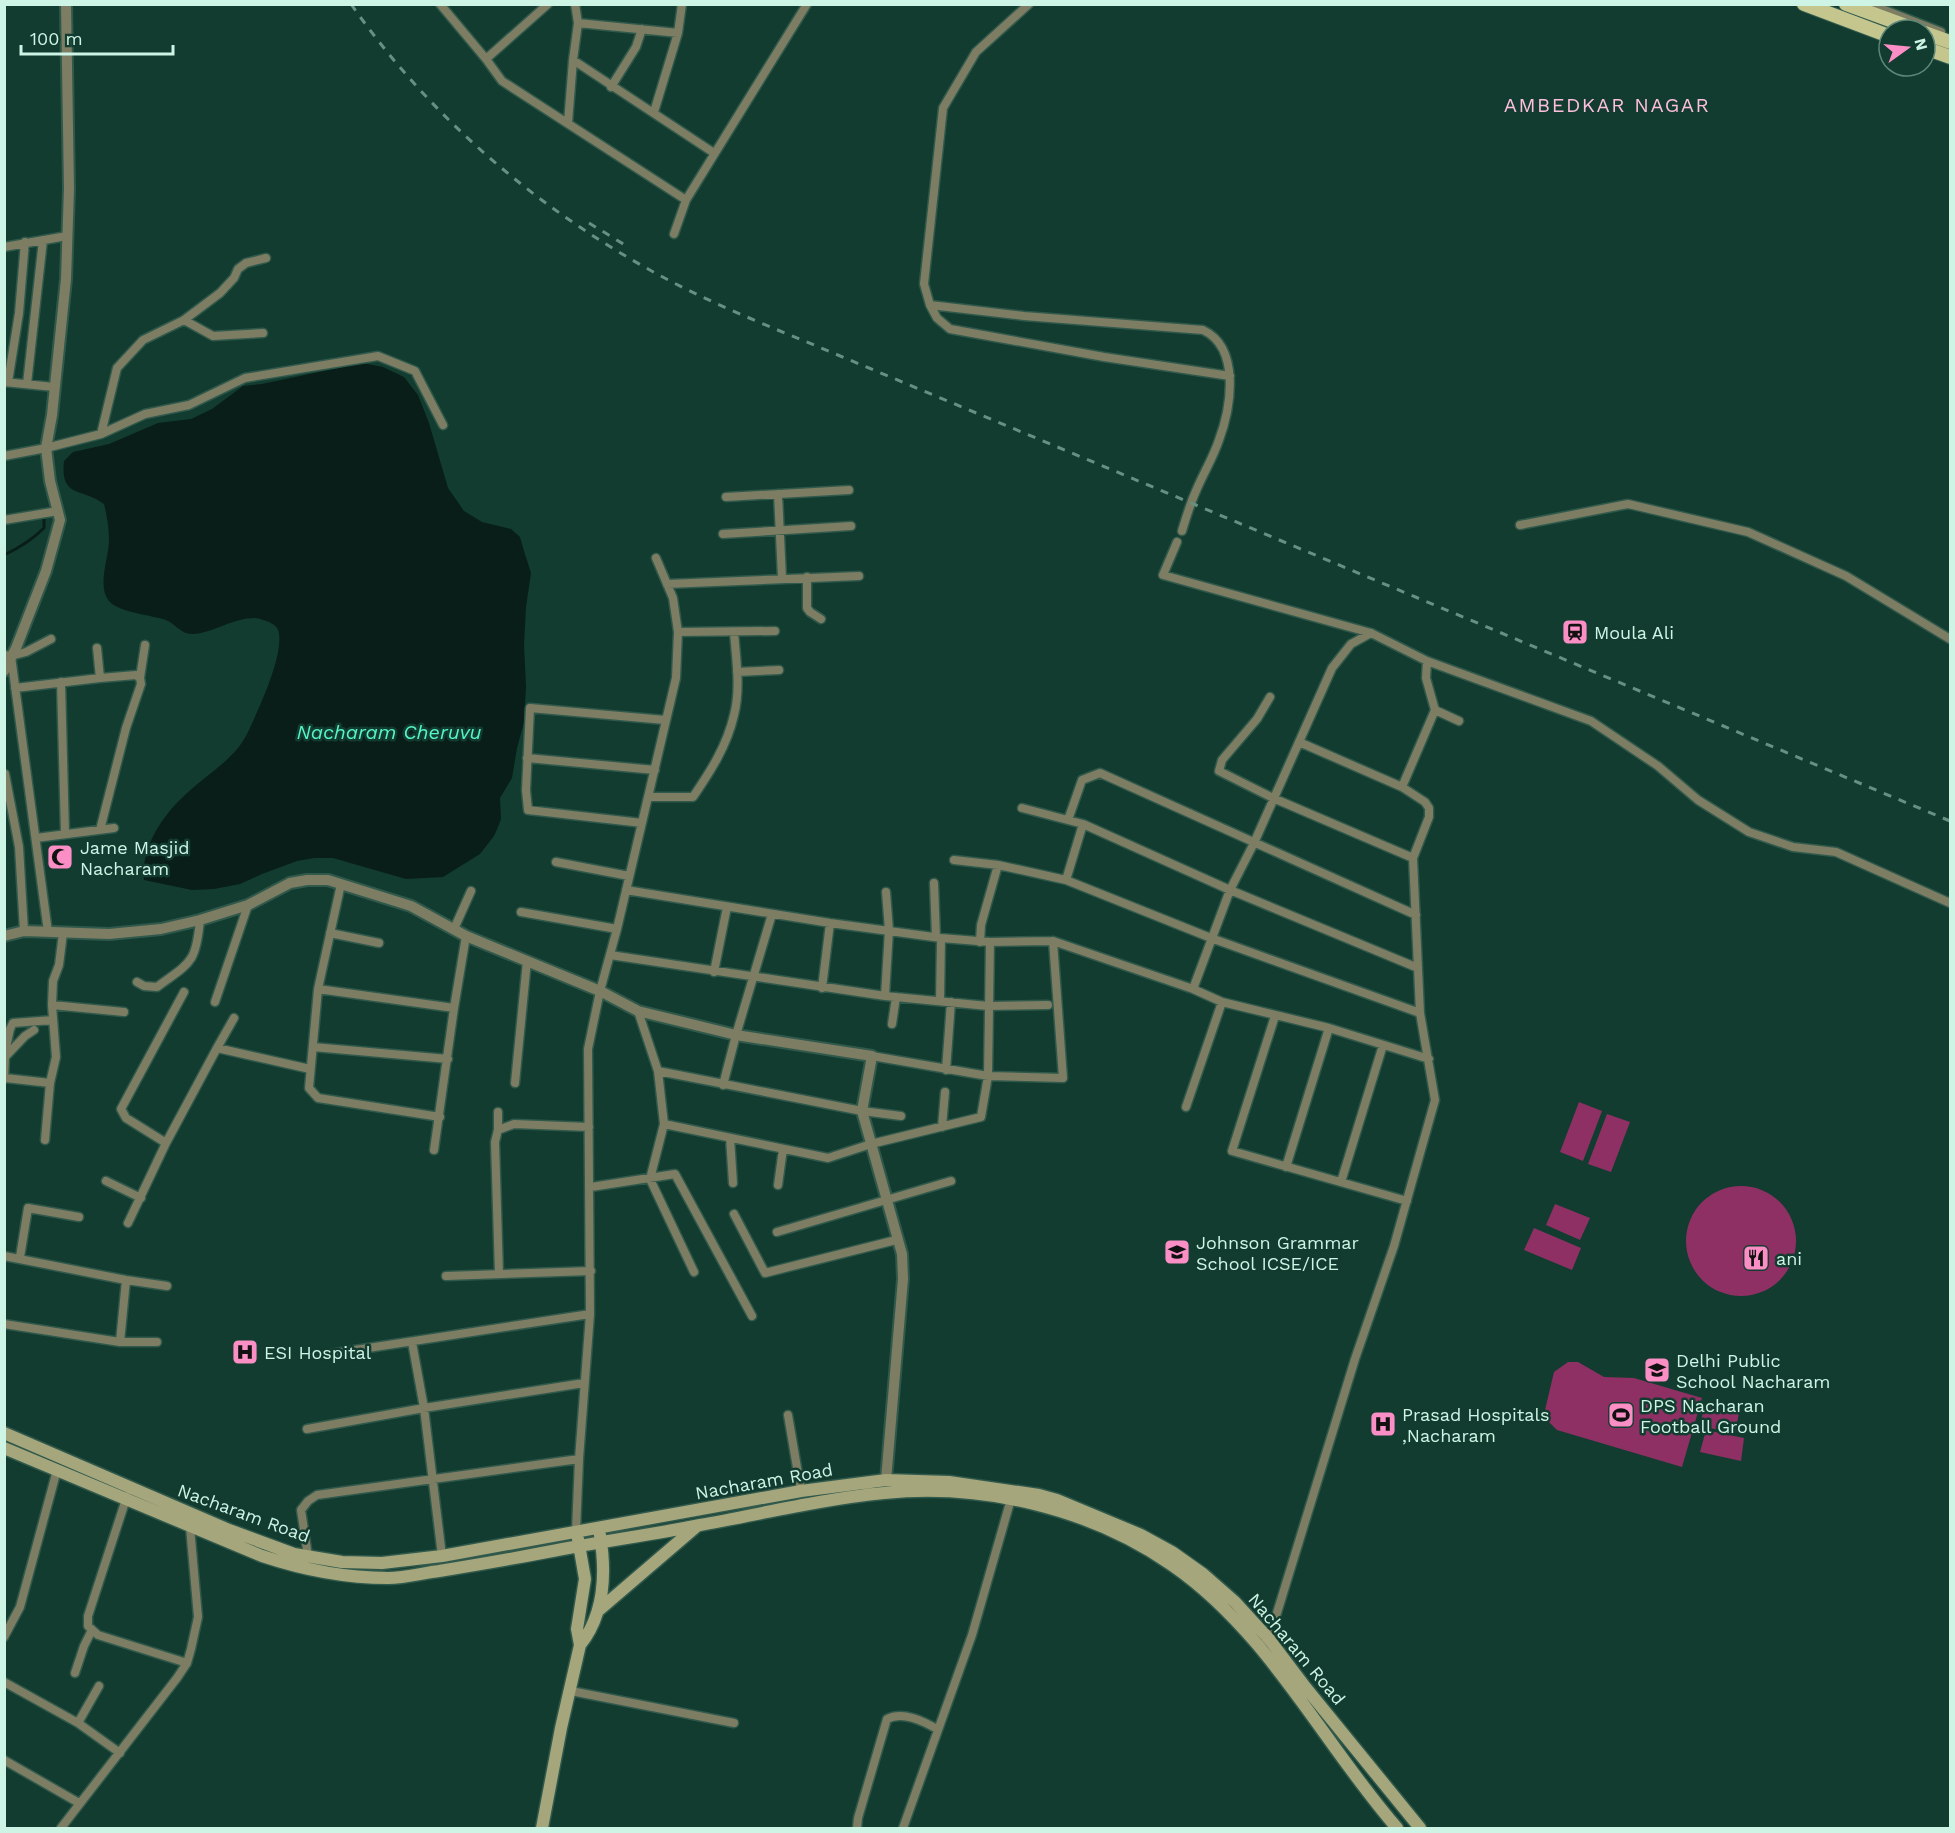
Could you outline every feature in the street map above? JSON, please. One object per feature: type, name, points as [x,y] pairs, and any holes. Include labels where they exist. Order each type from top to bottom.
[{"type":"main road","points":[[1804,4],[1877,31]]},
{"type":"main road","points":[[1846,4],[1884,18]]},
{"type":"main road","name":"Nacharam Road","points":[[4,1433],[190,1527],[262,1556],[335,1575],[392,1578],[698,1526],[802,1504],[882,1493],[924,1491],[1011,1499],[1076,1517],[1110,1531],[1174,1566],[1264,1643],[1306,1688],[1420,1828]]},
{"type":"main road","name":"Nacharam Road","points":[[4,1448],[57,1470],[294,1554],[342,1562],[382,1563],[442,1556],[801,1491],[886,1480],[949,1482],[1039,1495],[1080,1508],[1141,1535],[1172,1552],[1203,1574],[1235,1602],[1370,1797],[1397,1828]]},
{"type":"main road","points":[[599,1610],[698,1526]]},
{"type":"main road","points":[[580,1645],[591,1632],[599,1610],[604,1575],[599,1528]]},
{"type":"main road","points":[[542,1828],[580,1645],[577,1629],[585,1579],[576,1532]]},
{"type":"street","points":[[4,671],[8,655],[46,571],[60,520],[50,481],[46,448],[66,279],[66,4]]},
{"type":"street","points":[[440,4],[486,58],[501,81],[686,200]]},
{"type":"street","points":[[486,58],[548,4]]},
{"type":"street","points":[[568,123],[578,23],[575,4]]},
{"type":"street","points":[[654,112],[678,33],[682,4]]},
{"type":"street","points":[[674,234],[686,200],[807,4]]},
{"type":"street","points":[[1029,4],[976,52],[943,108],[924,284],[930,305],[937,318],[950,329],[1104,357],[1230,376]]},
{"type":"street","points":[[1869,4],[1950,36]]},
{"type":"street","points":[[578,23],[678,33]]},
{"type":"street","points":[[611,87],[636,47],[642,29]]},
{"type":"street","points":[[573,60],[714,153]]},
{"type":"street","points":[[4,247],[67,236]]},
{"type":"street","points":[[27,384],[44,240]]},
{"type":"street","points":[[26,243],[19,313],[6,382],[54,387]]},
{"type":"street","points":[[101,434],[117,368],[143,340],[184,320],[220,293],[234,278],[238,269],[246,263],[266,258]]},
{"type":"street","points":[[930,305],[1024,316],[1203,330],[1209,333],[1222,346],[1226,355],[1230,376],[1229,391],[1220,440],[1195,493],[1182,531]]},
{"type":"street","points":[[184,320],[213,336],[263,333]]},
{"type":"street","points":[[4,456],[101,434],[145,414],[189,405],[245,378],[378,356],[415,371],[443,425]]},
{"type":"street","points":[[726,497],[849,489]]},
{"type":"street","points":[[778,494],[782,578]]},
{"type":"street","points":[[1520,525],[1629,504],[1748,532],[1846,576],[1950,639]]},
{"type":"street","points":[[4,520],[58,511]]},
{"type":"street","points":[[723,534],[852,526]]},
{"type":"street","points":[[1177,542],[1163,575],[1371,633],[1427,661],[1591,721],[1658,766],[1698,800],[1749,832],[1793,846],[1836,852],[1950,903]]},
{"type":"street","points":[[576,1532],[590,1314],[591,1187],[588,1049],[676,678],[678,632],[673,598],[656,558]]},
{"type":"street","points":[[667,584],[859,576]]},
{"type":"street","points":[[807,578],[807,608],[821,620]]},
{"type":"street","points":[[678,632],[775,631]]},
{"type":"street","points":[[648,797],[693,798],[714,766],[734,715],[737,672],[734,632]]},
{"type":"street","points":[[1193,989],[1230,890],[1254,843],[1332,669],[1351,644],[1371,633]]},
{"type":"street","points":[[8,655],[26,652],[51,639]]},
{"type":"street","points":[[100,830],[126,728],[141,684],[145,645]]},
{"type":"street","points":[[97,648],[100,678]]},
{"type":"street","points":[[8,655],[15,688],[48,932]]},
{"type":"street","points":[[1402,787],[1435,710],[1426,678],[1427,661]]},
{"type":"street","points":[[737,672],[779,670]]},
{"type":"street","points":[[15,688],[125,675],[136,675],[140,678]]},
{"type":"street","points":[[61,682],[65,833]]},
{"type":"street","points":[[1270,697],[1257,719],[1222,760],[1219,771],[1274,798],[1413,858]]},
{"type":"street","points":[[642,823],[528,810],[526,790],[530,708],[665,720]]},
{"type":"street","points":[[1435,710],[1458,722]]},
{"type":"street","points":[[1264,1643],[1354,1359],[1394,1245],[1435,1100],[1420,1013],[1413,858],[1429,817],[1429,808],[1425,802],[1402,787],[1299,741]]},
{"type":"street","points":[[527,758],[655,770]]},
{"type":"street","points":[[1068,820],[1082,780],[1100,773],[1416,915]]},
{"type":"street","points":[[5,774],[19,847],[24,932]]},
{"type":"street","points":[[1022,808],[1083,824],[1230,890],[1418,968]]},
{"type":"street","points":[[1066,880],[1083,824]]},
{"type":"street","points":[[36,838],[114,828]]},
{"type":"street","points":[[954,860],[998,866],[1066,880],[1211,938],[1420,1013]]},
{"type":"street","points":[[556,862],[629,876]]},
{"type":"street","points":[[980,942],[981,925],[998,866]]},
{"type":"street","points":[[5,939],[24,932],[133,933],[200,920],[248,905],[290,883],[328,880],[411,906],[466,936],[600,991],[638,1011],[736,1035],[946,1070],[988,1076],[1064,1077],[1053,941]]},
{"type":"street","points":[[341,884],[318,989],[309,1088],[318,1098],[440,1117]]},
{"type":"street","points":[[934,884],[939,938],[940,1001]]},
{"type":"street","points":[[626,890],[939,938],[980,942],[1053,941],[1193,989],[1222,1002],[1329,1028],[1429,1059]]},
{"type":"street","points":[[454,929],[471,891]]},
{"type":"street","points":[[885,996],[889,930],[886,892]]},
{"type":"street","points":[[215,1002],[248,905]]},
{"type":"street","points":[[714,972],[728,907]]},
{"type":"street","points":[[521,912],[617,929]]},
{"type":"street","points":[[723,1085],[772,914]]},
{"type":"street","points":[[137,982],[144,986],[157,987],[193,958],[198,946],[200,920]]},
{"type":"street","points":[[822,988],[830,923]]},
{"type":"street","points":[[45,1140],[50,1083],[56,1057],[52,1005],[53,981],[59,965],[63,933]]},
{"type":"street","points":[[330,933],[379,943]]},
{"type":"street","points":[[434,1150],[466,936]]},
{"type":"street","points":[[663,1124],[828,1158],[871,1144],[981,1117],[988,1076],[990,942]]},
{"type":"street","points":[[609,955],[885,996],[988,1006],[1048,1005]]},
{"type":"street","points":[[515,1083],[527,961]]},
{"type":"street","points":[[318,989],[454,1008]]},
{"type":"street","points":[[166,1143],[126,1118],[121,1109],[184,992]]},
{"type":"street","points":[[892,1024],[896,997]]},
{"type":"street","points":[[946,1070],[951,1002]]},
{"type":"street","points":[[1186,1107],[1222,1002]]},
{"type":"street","points":[[52,1005],[124,1012]]},
{"type":"street","points":[[638,1011],[657,1071],[663,1124],[650,1179],[694,1272]]},
{"type":"street","points":[[1275,1016],[1232,1151],[1407,1201]]},
{"type":"street","points":[[128,1223],[166,1143],[234,1018]]},
{"type":"street","points":[[50,1083],[5,1078],[5,1057],[13,1023],[53,1020]]},
{"type":"street","points":[[1286,1167],[1329,1028]]},
{"type":"street","points":[[5,1057],[34,1030]]},
{"type":"street","points":[[1341,1182],[1383,1045]]},
{"type":"street","points":[[313,1047],[448,1059]]},
{"type":"street","points":[[217,1048],[310,1069]]},
{"type":"street","points":[[872,1056],[862,1111],[896,1240],[902,1254],[903,1279],[886,1480]]},
{"type":"street","points":[[657,1071],[862,1111],[901,1116]]},
{"type":"street","points":[[942,1127],[945,1092]]},
{"type":"street","points":[[498,1113],[495,1142],[499,1274]]},
{"type":"street","points":[[498,1130],[514,1124],[589,1127]]},
{"type":"street","points":[[730,1138],[732,1183]]},
{"type":"street","points":[[778,1185],[783,1149]]},
{"type":"street","points":[[591,1187],[675,1174],[752,1316]]},
{"type":"street","points":[[106,1181],[141,1198]]},
{"type":"street","points":[[777,1232],[887,1202],[951,1181]]},
{"type":"street","points":[[20,1257],[28,1208],[79,1217]]},
{"type":"street","points":[[734,1214],[765,1273],[896,1240]]},
{"type":"street","points":[[4,1256],[20,1257],[126,1280],[167,1286]]},
{"type":"street","points":[[446,1276],[591,1270]]},
{"type":"street","points":[[120,1342],[126,1280]]},
{"type":"street","points":[[330,1354],[590,1314]]},
{"type":"street","points":[[4,1324],[120,1342],[157,1342]]},
{"type":"street","points":[[412,1342],[424,1408],[442,1556]]},
{"type":"street","points":[[307,1429],[584,1383]]},
{"type":"street","points":[[788,1415],[801,1491]]},
{"type":"street","points":[[308,1556],[301,1510],[317,1495],[579,1458]]},
{"type":"street","points":[[4,1636],[20,1606],[57,1470]]},
{"type":"street","points":[[128,1494],[88,1616],[88,1626],[98,1635],[186,1663]]},
{"type":"street","points":[[903,1828],[972,1635],[1011,1499]]},
{"type":"street","points":[[61,1828],[177,1678],[186,1663],[198,1617],[190,1527]]},
{"type":"street","points":[[75,1673],[92,1630]]},
{"type":"street","points":[[4,1682],[78,1723],[120,1753]]},
{"type":"street","points":[[78,1723],[99,1686]]},
{"type":"street","points":[[571,1691],[734,1723]]},
{"type":"street","points":[[857,1828],[887,1719],[899,1715],[920,1720],[937,1729]]},
{"type":"street","points":[[4,1760],[79,1803]]},
{"type":"shaded area","points":[[1579,1102],[1602,1111],[1583,1161],[1560,1152]]},
{"type":"shaded area","points":[[1607,1114],[1630,1122],[1611,1172],[1588,1164]]},
{"type":"shaded area","points":[[1741,1186],[1762,1190],[1780,1202],[1792,1220],[1796,1241],[1792,1262],[1780,1280],[1762,1292],[1741,1296],[1720,1292],[1702,1280],[1690,1262],[1686,1241],[1690,1220],[1702,1202],[1720,1190]]},
{"type":"shaded area","points":[[1555,1204],[1590,1218],[1580,1240],[1546,1225]]},
{"type":"shaded area","points":[[1534,1228],[1581,1248],[1572,1270],[1524,1250]]},
{"type":"shaded area","name":"DPS Nacharan Football Ground","points":[[1568,1362],[1578,1362],[1604,1377],[1634,1378],[1702,1398],[1682,1467],[1557,1430],[1546,1419],[1545,1410],[1554,1372]]},
{"type":"shaded area","points":[[1704,1406],[1739,1413],[1735,1433],[1700,1426]]},
{"type":"shaded area","points":[[1706,1430],[1744,1438],[1741,1461],[1700,1452]]},
{"type":"water","name":"Nacharam Cheruvu","points":[[362,363],[383,367],[404,377],[418,395],[429,423],[448,488],[464,511],[482,522],[511,529],[520,537],[531,573],[524,645],[526,686],[524,722],[512,778],[500,798],[501,819],[498,827],[480,854],[443,877],[406,879],[333,858],[314,858],[297,861],[240,884],[214,889],[192,890],[144,880],[146,856],[161,822],[186,794],[235,752],[247,734],[274,667],[278,653],[278,630],[272,623],[255,618],[239,620],[202,633],[189,634],[166,620],[115,606],[106,596],[104,589],[109,540],[104,504],[69,487],[65,481],[64,461],[73,452],[109,444],[158,423],[191,419],[212,409],[243,386]]},
{"type":"waterway","points":[[4,555],[25,543],[44,528],[44,519]]},
{"type":"railway","points":[[351,4],[419,89],[497,164],[583,229],[676,284],[762,323],[1950,821]]},
{"type":"railway","points":[[589,223],[625,245]]},
{"type":"place","name":"Moula Ali","points":[[1575,632]]},
{"type":"place","name":"Jame Masjid Nacharam","points":[[60,857]]},
{"type":"place","name":"Johnson Grammar School ICSE/ICE","points":[[1177,1252]]},
{"type":"place","name":"ani","points":[[1756,1258]]},
{"type":"place","name":"ESI Hospital","points":[[245,1352]]},
{"type":"place","name":"Delhi Public School Nacharam","points":[[1657,1370]]},
{"type":"place","name":"DPS Nacharan Football Ground","points":[[1621,1415]]},
{"type":"place","name":"Prasad Hospitals ,Nacharam","points":[[1383,1424]]},
{"type":"district","name":"AMBEDKAR NAGAR","points":[[1607,105]]}]
